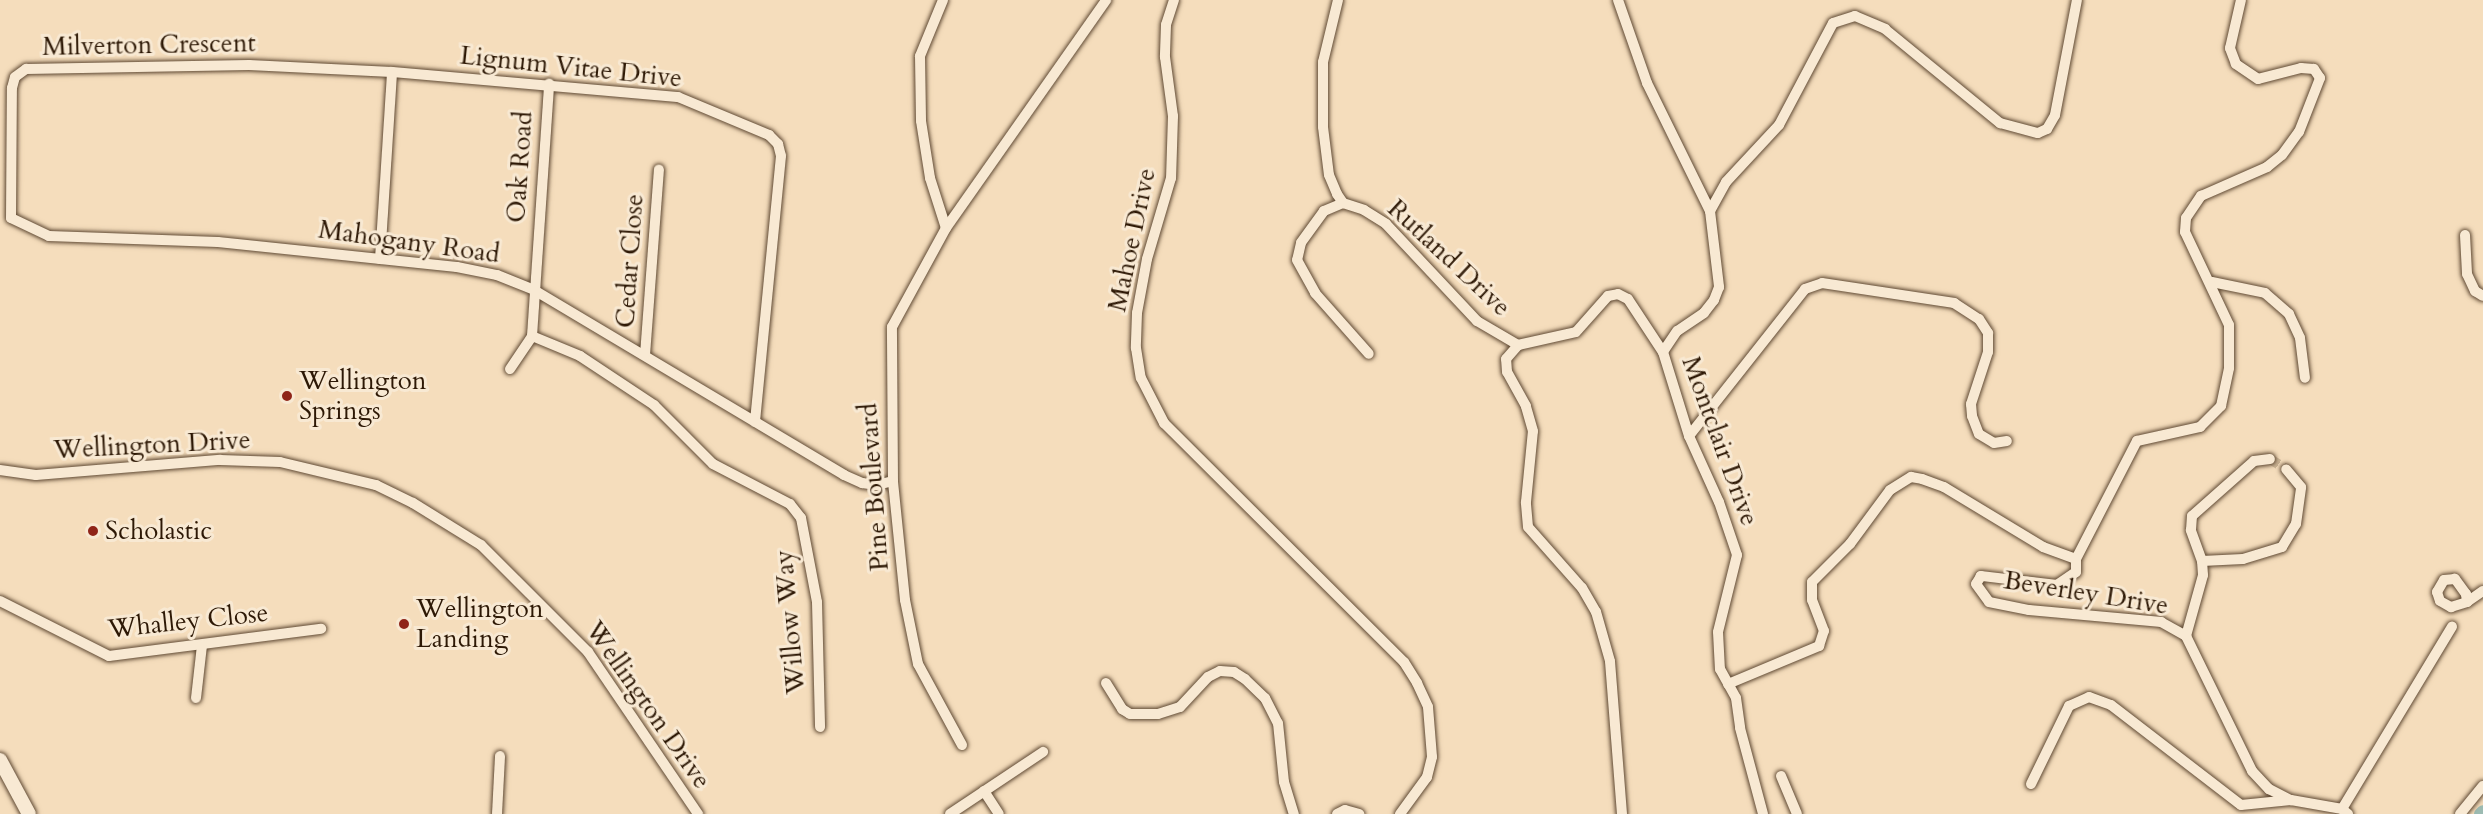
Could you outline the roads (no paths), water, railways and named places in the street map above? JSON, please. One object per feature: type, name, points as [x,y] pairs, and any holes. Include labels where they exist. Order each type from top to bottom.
[{"type":"street","points":[[943,0],[920,56],[927,156],[946,228]]},
{"type":"street","name":"Pine Boulevard","points":[[962,745],[918,664],[905,600],[893,481],[892,327],[946,228],[1106,0]]},
{"type":"street","name":"Mahoe Drive","points":[[1174,0],[1166,26],[1165,57],[1173,116],[1172,178],[1147,259],[1137,313],[1136,348],[1141,378],[1164,423],[1404,662],[1428,707],[1432,757],[1427,777],[1400,814]]},
{"type":"street","points":[[1338,0],[1323,62],[1323,127],[1329,175],[1343,203],[1324,211],[1300,243],[1297,260],[1315,293],[1369,354]]},
{"type":"street","name":"Montclair Drive","points":[[1618,0],[1647,83],[1710,211],[1719,287],[1714,300],[1704,313],[1677,331],[1663,352],[1689,436],[1719,502],[1737,555],[1718,632],[1720,669],[1736,698],[1740,728],[1763,814]]},
{"type":"street","points":[[1710,211],[1726,182],[1779,125],[1833,23],[1855,16],[1885,29],[2000,123],[2038,134],[2048,129],[2055,115],[2077,0]]},
{"type":"street","points":[[2076,559],[2137,441],[2200,427],[2221,406],[2230,335],[2212,282],[2185,232],[2192,205],[2201,196],[2267,167],[2282,155],[2300,132],[2320,78],[2314,69],[2301,68],[2258,79],[2236,63],[2230,48],[2241,0]]},
{"type":"street","name":"Milverton Crescent","points":[[5,219],[12,88],[15,76],[27,69],[249,65],[392,72]]},
{"type":"street","points":[[380,259],[392,72]]},
{"type":"street","name":"Lignum Vitae Drive","points":[[392,72],[678,97],[769,135],[778,144],[781,156],[754,422]]},
{"type":"street","name":"Oak Road","points":[[534,290],[549,84]]},
{"type":"street","name":"Cedar Close","points":[[645,355],[659,170]]},
{"type":"street","name":"Rutland Drive","points":[[1343,203],[1386,224],[1477,321],[1518,345]]},
{"type":"street","name":"Mahogany Road","points":[[5,219],[49,236],[218,242],[467,269],[497,275],[534,290],[754,422],[862,483],[877,485],[893,481]]},
{"type":"street","points":[[2465,235],[2467,274],[2475,291],[2483,296]]},
{"type":"street","points":[[2212,282],[2265,293],[2289,314],[2300,338],[2305,378]]},
{"type":"street","points":[[1689,436],[1805,290],[1822,283],[1954,303],[1979,319],[1988,333],[1988,352],[1971,404],[1972,416],[1979,434],[1994,443],[2007,441]]},
{"type":"street","points":[[510,369],[532,336],[534,290]]},
{"type":"street","points":[[1622,814],[1610,661],[1596,612],[1582,588],[1528,527],[1526,502],[1533,431],[1526,406],[1507,372],[1506,359],[1518,345],[1570,335],[1608,296],[1618,294],[1628,299],[1663,352]]},
{"type":"street","name":"Willow Way","points":[[532,336],[580,356],[654,405],[713,464],[790,504],[801,518],[817,602],[820,727]]},
{"type":"street","name":"Wellington Drive","points":[[0,470],[36,475],[220,459],[280,462],[376,485],[413,503],[482,545],[588,652],[698,814]]},
{"type":"street","points":[[2186,636],[2203,574],[2202,561],[2191,530],[2192,516],[2254,461],[2270,459]]},
{"type":"street","points":[[2202,561],[2243,559],[2282,547],[2296,524],[2301,487],[2286,470]]},
{"type":"street","name":"Beverley Drive","points":[[1728,684],[1819,646],[1824,631],[1812,600],[1812,582],[1850,544],[1890,490],[1911,477],[1944,487],[2043,547],[2076,559],[2076,572],[2057,585],[1984,575],[1976,584],[1989,602],[2161,622],[2186,636],[2252,771],[2269,789],[2291,800]]},
{"type":"street","points":[[2467,602],[2483,591]]},
{"type":"street","name":"Whalley Close","points":[[0,601],[9,602],[100,654],[202,645],[321,629]]},
{"type":"street","points":[[2031,784],[2069,706],[2089,697],[2111,705],[2238,810],[2291,800],[2345,812],[2452,627]]},
{"type":"street","points":[[195,698],[202,645]]},
{"type":"street","points":[[1106,683],[1122,709],[1130,714],[1158,714],[1180,707],[1208,677],[1220,671],[1234,672],[1245,679],[1265,698],[1278,723],[1284,782],[1294,814]]},
{"type":"street","points":[[950,814],[1042,752]]},
{"type":"street","points":[[497,814],[500,756]]},
{"type":"street","points":[[0,760],[29,814]]},
{"type":"street","points":[[1781,776],[1797,814]]},
{"type":"street","points":[[2460,814],[2483,786]]},
{"type":"street","points":[[984,790],[999,814]]},
{"type":"street","points":[[1337,814],[1345,810],[1359,814]]},
{"type":"waterway","points":[[2480,814],[2483,811]]},
{"type":"tunnel","points":[[2270,459],[2286,469]]},
{"type":"place","name":"Wellington Springs","points":[[287,396]]},
{"type":"place","name":"Scholastic","points":[[93,531]]},
{"type":"place","name":"Wellington Landing","points":[[404,624]]}]
